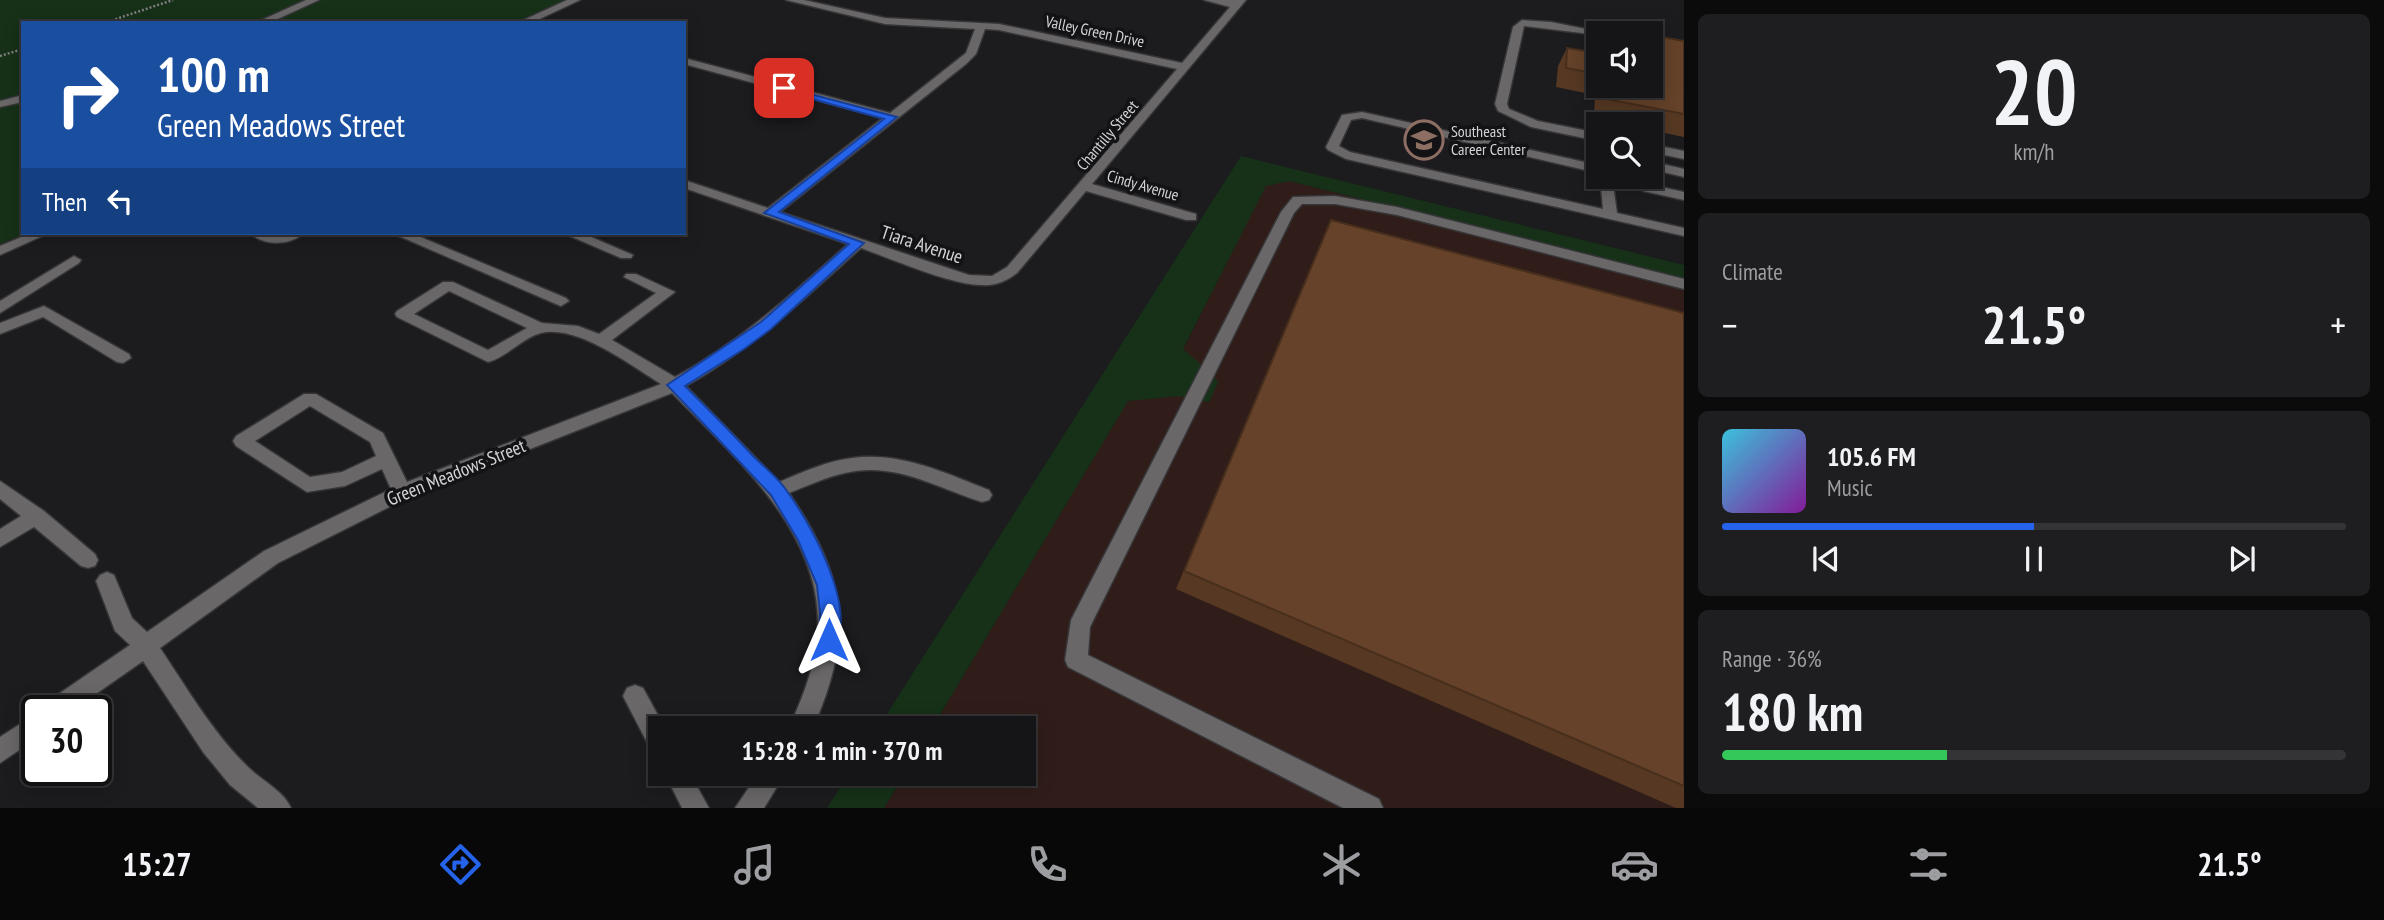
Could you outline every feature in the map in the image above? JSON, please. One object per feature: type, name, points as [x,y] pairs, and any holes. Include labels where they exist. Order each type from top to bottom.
[{"type":"street","points":[[265,21],[314,0]]},
{"type":"street","points":[[527,21],[575,0]]},
{"type":"street","name":"Valley Green Drive","points":[[791,0],[885,21],[981,25],[1032,33],[1184,67]]},
{"type":"street","points":[[1209,0],[1239,3]]},
{"type":"street","name":"Chantilly Street","points":[[989,281],[1008,274],[1239,3]]},
{"type":"street","points":[[1586,31],[1522,23],[1518,27],[1500,104],[1504,111],[1535,124],[1586,135]]},
{"type":"street","points":[[770,213],[971,54],[981,25]]},
{"type":"street","points":[[686,62],[892,117]]},
{"type":"street","points":[[0,104],[21,99]]},
{"type":"street","points":[[1586,166],[1362,115],[1346,117],[1332,147],[1346,155],[1684,232]]},
{"type":"street","points":[[1663,151],[1684,155]]},
{"type":"street","points":[[1663,168],[1684,173]]},
{"type":"street","name":"Tiara Avenue","points":[[686,185],[964,278],[989,281]]},
{"type":"street","name":"Cindy Avenue","points":[[1085,186],[1191,217]]},
{"type":"street","points":[[1607,189],[1610,215]]},
{"type":"street","points":[[1652,189],[1684,196]]},
{"type":"street","points":[[1370,808],[1076,660],[1079,627],[1288,212],[1298,200],[1335,201],[1397,211],[1684,284]]},
{"type":"street","points":[[0,251],[36,235]]},
{"type":"street","points":[[262,235],[273,240],[293,235]]},
{"type":"street","points":[[404,235],[561,301]]},
{"type":"street","points":[[575,235],[626,255]]},
{"type":"street","name":"Green Meadows Street","points":[[76,695],[271,557],[402,492],[675,385],[766,326],[858,243]]},
{"type":"street","points":[[0,308],[74,260]]},
{"type":"street","points":[[601,340],[667,292],[631,277]]},
{"type":"street","points":[[540,328],[488,357],[402,314],[448,285],[540,328],[578,331],[601,340],[675,385],[777,490],[807,538],[818,562],[826,585],[830,613],[829,640],[813,702],[806,716]]},
{"type":"street","points":[[0,329],[44,311],[123,358]]},
{"type":"street","points":[[387,459],[345,479],[307,485],[242,441],[310,398],[377,438],[387,459],[402,492]]},
{"type":"street","points":[[777,490],[855,464],[882,464],[918,470],[982,495]]},
{"type":"street","points":[[0,488],[88,560]]},
{"type":"street","points":[[0,539],[37,516]]},
{"type":"street","points":[[107,581],[123,624],[145,645],[212,744],[239,776],[278,808]]},
{"type":"street","points":[[635,696],[648,720]]},
{"type":"street","points":[[0,751],[21,736]]},
{"type":"street","points":[[684,786],[696,808]]},
{"type":"street","points":[[748,808],[765,786]]},
{"type":"path","points":[[110,21],[173,0]]},
{"type":"path","points":[[1,56],[21,50]]},
{"type":"path","points":[[1,56],[10,61]]},
{"type":"shaded area","points":[[1289,181],[1684,279],[1684,808],[884,808],[898,786],[1036,786],[1036,716],[939,716],[1128,400],[1178,396],[1212,374],[1183,350],[1265,186]]},
{"type":"green space","points":[[0,0],[567,0],[519,21],[21,21],[22,235],[0,244]]},
{"type":"green space","points":[[1241,156],[1684,265],[1684,279],[1289,181],[1266,186],[1183,349],[1218,382],[1209,402],[1178,396],[1128,401],[939,716],[886,716]]},
{"type":"green space","points":[[841,786],[898,786],[884,808],[827,808]]},
{"type":"building","points":[[1663,37],[1684,41],[1684,114],[1606,99],[1663,98]]},
{"type":"building","points":[[1567,48],[1586,51],[1586,72],[1566,68]]},
{"type":"building","points":[[1331,220],[1684,313],[1684,786],[1184,571]]},
{"type":"place","name":"Southeast Career Center","points":[[1424,140]]},
{"type":"route","points":[[784,88],[892,117],[770,213],[858,243],[766,326],[709,366],[675,385],[777,490],[807,538],[826,585],[830,613],[829,640]]}]
